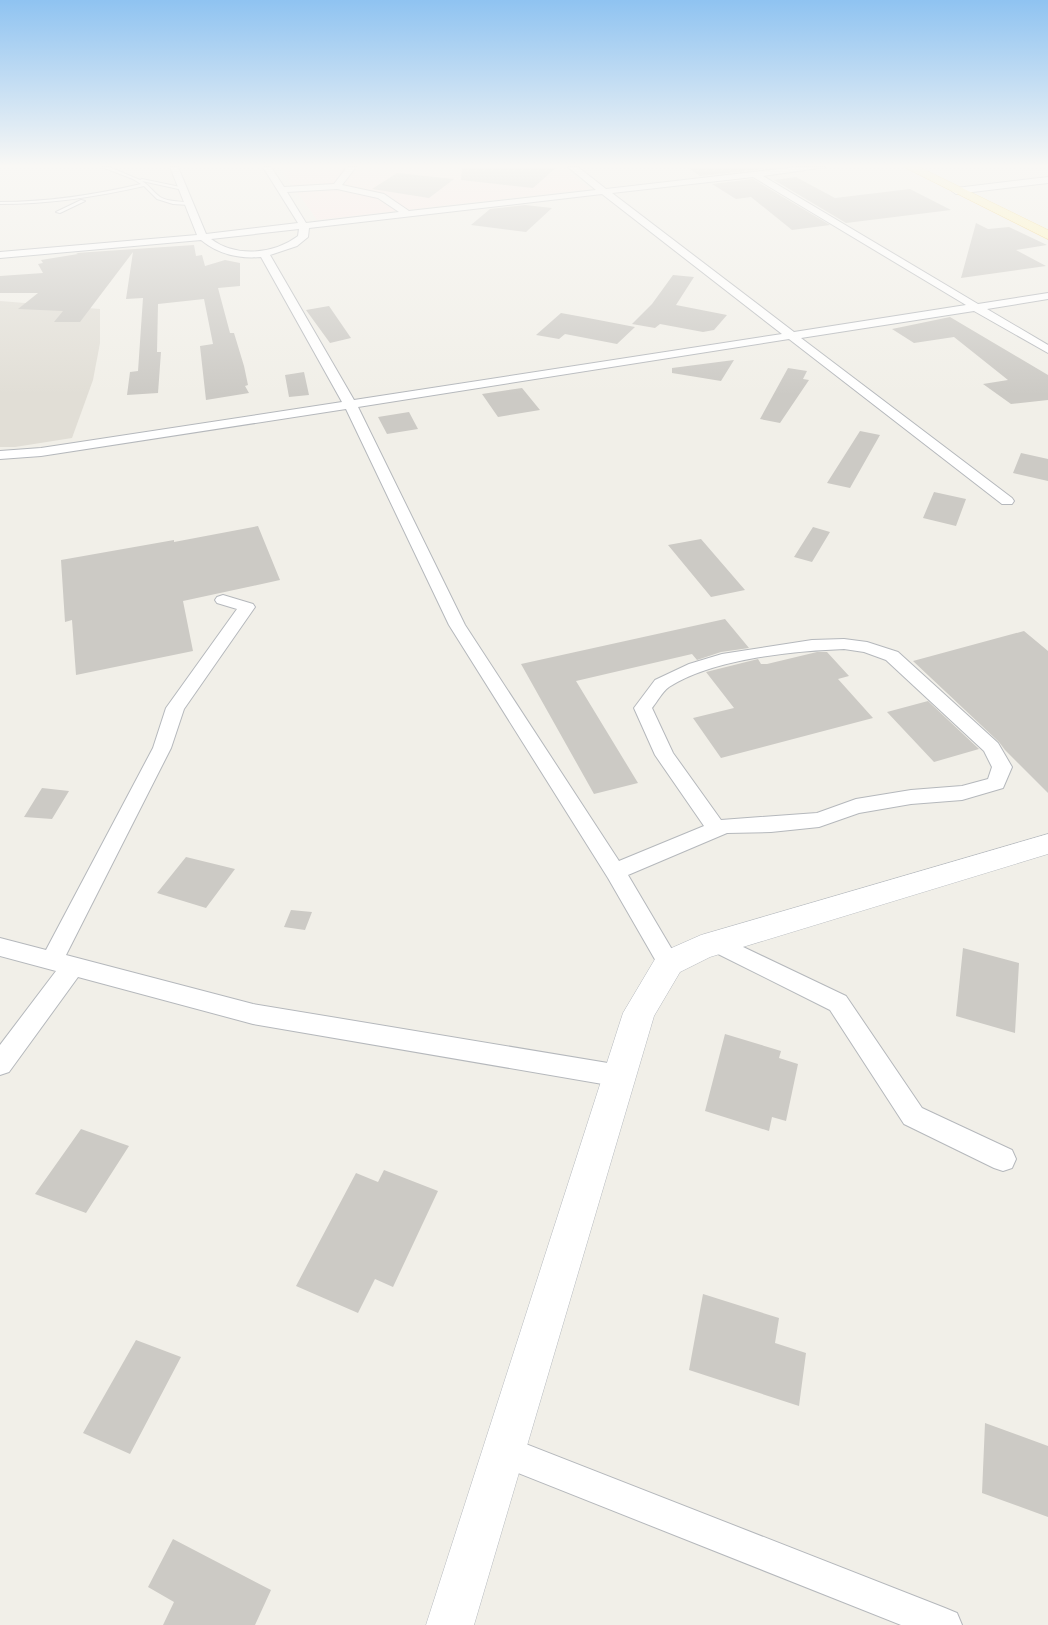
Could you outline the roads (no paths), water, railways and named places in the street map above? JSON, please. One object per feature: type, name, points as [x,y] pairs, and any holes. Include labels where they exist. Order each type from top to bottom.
[{"type":"street","points":[[0,256],[141,243]]},
{"type":"street","points":[[210,243],[214,246],[235,252],[264,254],[297,243]]},
{"type":"street","points":[[672,243],[1007,501]]},
{"type":"street","points":[[869,243],[1048,350]]},
{"type":"street","points":[[264,254],[350,404],[457,625],[615,872],[669,963]]},
{"type":"street","points":[[0,455],[41,452],[1048,296]]},
{"type":"street","points":[[0,1064],[62,963],[162,748],[175,708],[247,607],[223,600]]},
{"type":"street","points":[[615,872],[725,826],[771,825],[820,820],[856,806],[911,797],[962,793],[996,783],[1002,767],[991,747],[892,656],[867,647],[844,644],[812,645],[728,658],[696,668],[662,684],[643,708],[648,726],[693,798],[717,829]]},
{"type":"street","points":[[450,1625],[639,1013],[669,963],[701,947],[1048,844]]},
{"type":"street","points":[[716,943],[838,1003],[913,1116],[1003,1159]]},
{"type":"street","points":[[0,947],[253,1014],[620,1076]]},
{"type":"street","points":[[504,1450],[945,1625]]}]
